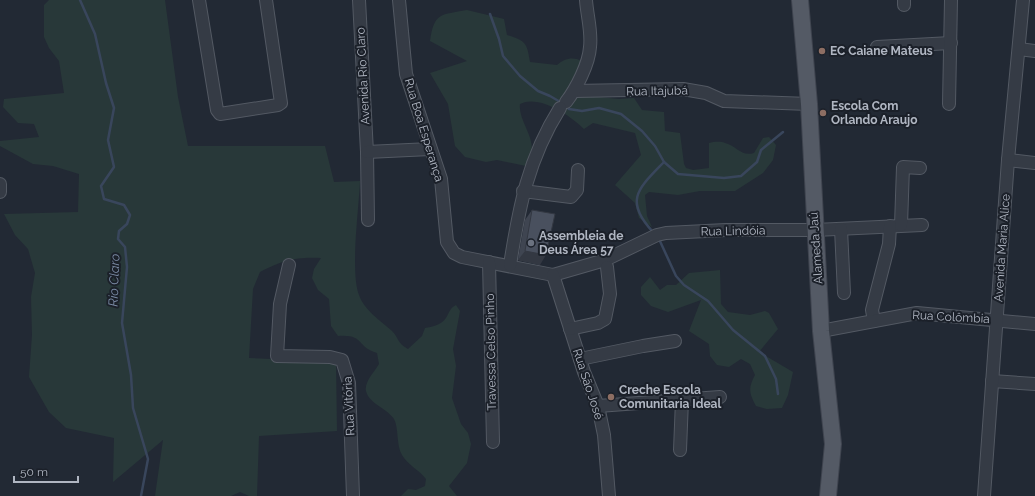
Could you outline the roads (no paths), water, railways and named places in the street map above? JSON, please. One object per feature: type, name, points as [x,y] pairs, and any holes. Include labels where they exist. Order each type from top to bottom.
[{"type":"main road","name":"Alameda Jaú","points":[[800,0],[808,104],[821,331],[833,444],[828,496]]},
{"type":"street","points":[[199,0],[217,110],[220,114],[278,105],[281,103],[266,0]]},
{"type":"street","name":"Avenida Rio Claro","points":[[358,0],[367,152],[368,220]]},
{"type":"street","name":"Rua Boa Esperança","points":[[399,0],[406,74],[441,179],[447,242],[450,248],[454,253],[462,257],[552,274]]},
{"type":"street","points":[[510,265],[523,191],[539,146],[563,105],[574,91],[590,47],[586,0]]},
{"type":"street","points":[[949,104],[951,0]]},
{"type":"street","name":"Avenida Maria Alice","points":[[984,496],[1008,160],[1023,0]]},
{"type":"street","points":[[877,47],[951,43]]},
{"type":"street","points":[[1019,49],[1035,51]]},
{"type":"street","name":"Rua Itajubá","points":[[574,91],[683,89],[706,93],[724,101],[808,104]]},
{"type":"street","points":[[367,152],[430,148]]},
{"type":"street","points":[[1008,160],[1035,163]]},
{"type":"street","points":[[874,321],[872,310],[895,226],[903,167],[920,168]]},
{"type":"street","points":[[523,191],[571,197],[577,190],[578,170]]},
{"type":"street","points":[[0,184],[0,192]]},
{"type":"street","name":"Rua Lindóia","points":[[552,274],[605,260],[657,235],[666,233],[726,230],[815,230],[922,225]]},
{"type":"street","points":[[842,228],[844,293]]},
{"type":"street","name":"Travessa Celso Pinho","points":[[489,262],[493,442]]},
{"type":"street","name":"Rua Vitória","points":[[289,265],[280,304],[277,356],[330,357],[342,360],[349,382],[353,496]]},
{"type":"street","points":[[570,329],[598,323],[605,319],[610,294],[607,267]]},
{"type":"street","name":"Rua São José","points":[[552,274],[580,359],[598,406],[604,435],[609,496]]},
{"type":"street","name":"Rua Colômbia","points":[[821,331],[917,314],[1035,324]]},
{"type":"street","points":[[580,359],[643,346],[675,342]]},
{"type":"street","points":[[992,381],[1035,384]]},
{"type":"street","points":[[598,406],[720,397]]},
{"type":"street","points":[[680,450],[682,400]]},
{"type":"waterway","name":"Rio Claro","points":[[80,0],[95,34],[106,83],[114,108],[108,140],[114,167],[101,186],[104,199],[124,205],[130,215],[127,224],[119,231],[118,239],[125,247],[127,267],[122,323],[131,375],[133,408],[148,459],[141,496]]},
{"type":"waterway","points":[[490,14],[499,39],[503,56],[520,76],[538,91],[562,103]]},
{"type":"waterway","points":[[566,106],[569,109],[582,111],[599,108],[621,114],[642,131],[655,146],[664,162],[678,174],[724,178],[741,176],[757,162],[761,150],[783,132]]},
{"type":"waterway","points":[[653,232],[644,221],[639,211],[637,203],[638,195],[648,179],[664,162]]},
{"type":"waterway","points":[[659,239],[676,276],[684,285],[708,301],[733,330],[765,356],[776,379],[778,394]]},
{"type":"place","name":"EC Caiane Mateus","points":[[822,51]]},
{"type":"place","name":"Escola Com Orlando Araujo","points":[[823,113]]},
{"type":"place","name":"Assembleia de Deus Área 57","points":[[531,243]]},
{"type":"place","name":"Creche Escola Comunitaria Ideal","points":[[611,397]]}]
